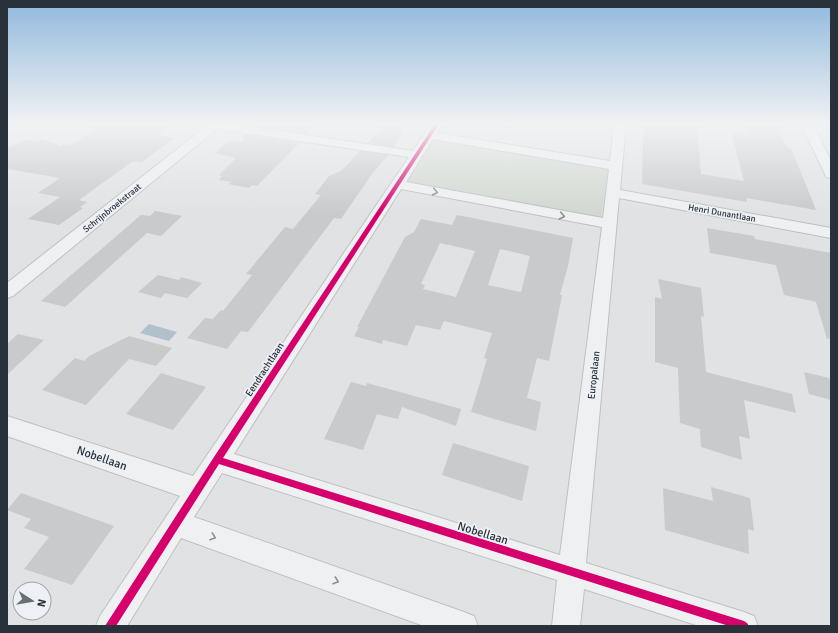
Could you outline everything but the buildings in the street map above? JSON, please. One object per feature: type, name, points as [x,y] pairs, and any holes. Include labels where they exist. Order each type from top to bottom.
[{"type":"street","name":"Schrijnbroekstraat","points":[[7,292],[179,154]]},
{"type":"street","points":[[407,154],[416,155]]},
{"type":"street","points":[[553,154],[616,166]]},
{"type":"street","name":"Europalaan","points":[[566,626],[617,154]]},
{"type":"street","points":[[821,154],[831,174]]},
{"type":"street","name":"Eendrachtlaan","points":[[110,626],[416,155]]},
{"type":"street","points":[[396,184],[609,224]]},
{"type":"street","name":"Henri Dunantlaan","points":[[613,193],[831,233]]},
{"type":"street","name":"Nobellaan","points":[[7,426],[198,490]]},
{"type":"street","name":"Nobellaan","points":[[217,460],[421,526],[744,626]]},
{"type":"street","points":[[177,524],[464,626]]},
{"type":"shaded area","points":[[424,154],[518,154],[609,169],[601,218],[405,182]]},
{"type":"water","points":[[149,324],[177,332],[169,341],[140,333]]},
{"type":"cycle path","points":[[110,626],[418,154]]},
{"type":"cycle path","points":[[217,460],[744,626]]}]
